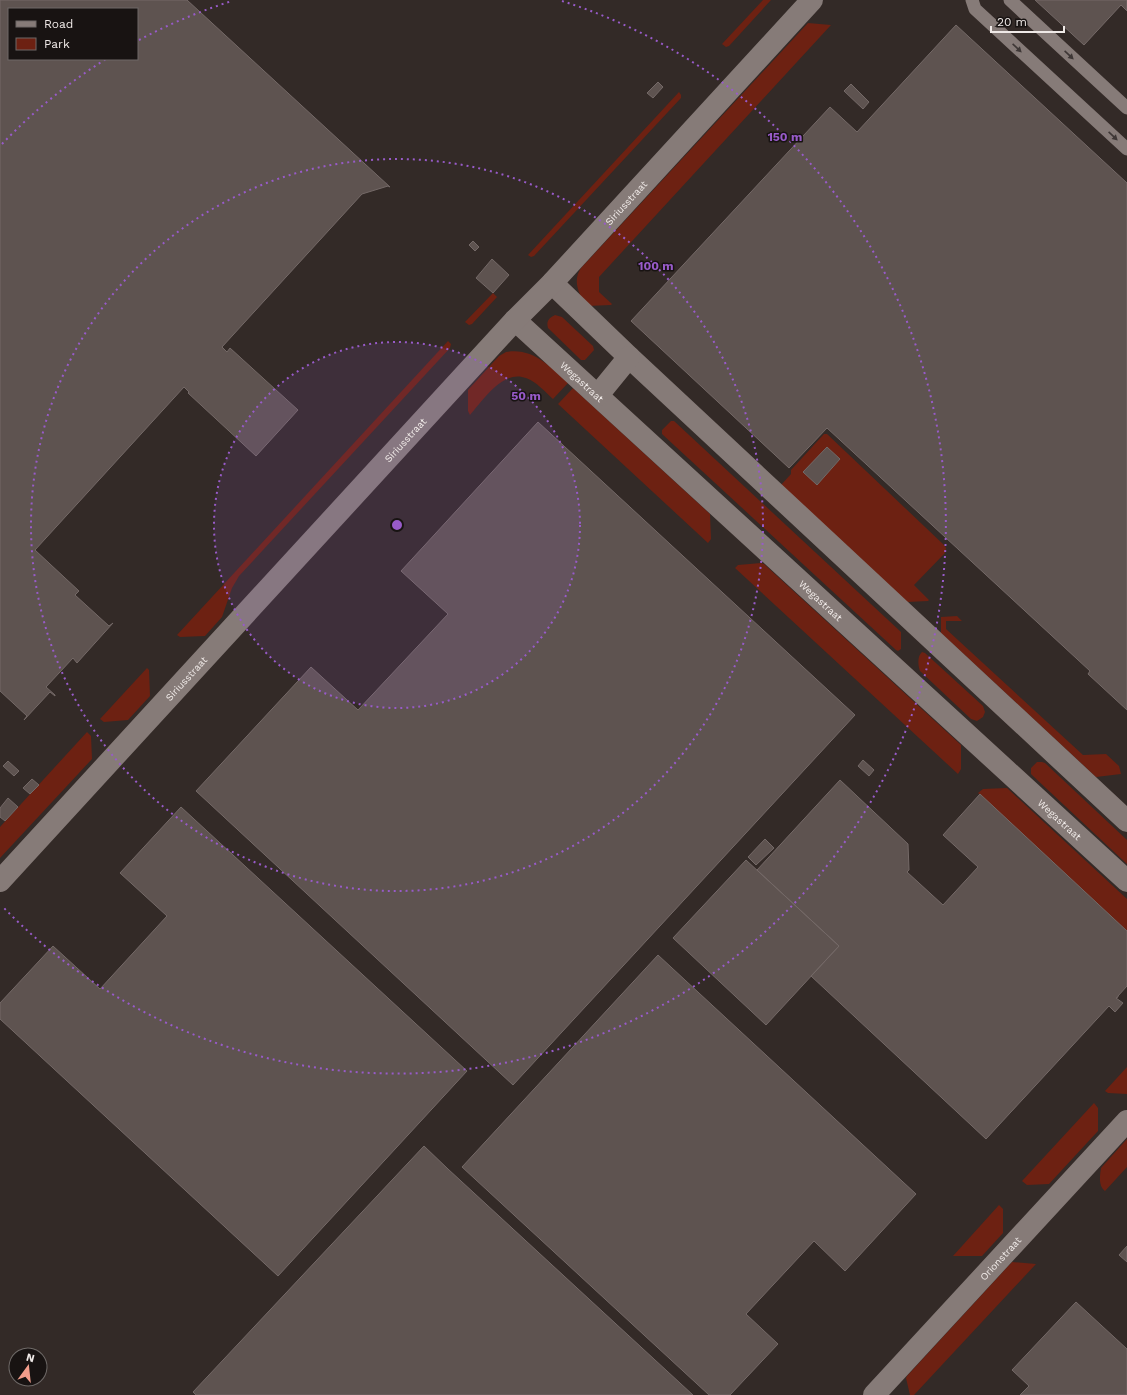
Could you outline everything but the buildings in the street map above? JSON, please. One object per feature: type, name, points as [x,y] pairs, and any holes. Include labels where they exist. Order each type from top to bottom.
[{"type":"street","name":"Siriusstraat","points":[[0,881],[515,320],[552,283],[812,0]]},
{"type":"street","points":[[552,283],[629,357],[1127,820]]},
{"type":"street","name":"Wegastraat","points":[[515,320],[1127,881]]},
{"type":"street","points":[[598,395],[629,357]]},
{"type":"street","name":"Orionstraat","points":[[874,1395],[1127,1121]]},
{"type":"lane","points":[[972,0],[975,8],[1127,149]]},
{"type":"lane","points":[[1010,0],[1127,108]]},
{"type":"green space","points":[[763,0],[771,0],[729,46],[726,47],[722,44]]},
{"type":"green space","points":[[808,23],[831,25],[599,277],[599,292],[612,304],[587,306],[579,293],[577,283],[578,273],[581,268]]},
{"type":"green space","points":[[679,92],[681,98],[534,256],[531,257],[528,255]]},
{"type":"green space","points":[[493,293],[497,297],[472,324],[469,325],[465,322]]},
{"type":"green space","points":[[555,315],[562,317],[593,346],[594,350],[585,360],[581,360],[548,328],[548,320]]},
{"type":"green space","points":[[448,341],[451,344],[450,348],[239,576],[232,588],[222,617],[205,636],[180,637],[177,635]]},
{"type":"green space","points":[[506,352],[524,352],[540,359],[568,383],[553,399],[537,385],[526,378],[518,376],[509,378],[487,394],[470,415],[468,411],[468,390],[499,356]]},
{"type":"green space","points":[[573,388],[710,514],[711,539],[708,543],[558,404]]},
{"type":"green space","points":[[671,421],[674,421],[901,632],[901,649],[898,651],[896,650],[662,434],[662,430]]},
{"type":"green space","points":[[824,434],[827,434],[946,548],[945,553],[914,585],[929,600],[907,602],[781,485],[791,474],[791,470]],"holes":[[[827,447],[840,459],[817,485],[804,472]]]},
{"type":"green space","points":[[764,564],[961,745],[961,769],[958,774],[735,568],[738,565]]},
{"type":"green space","points":[[957,616],[962,621],[946,621],[946,629],[1083,755],[1106,754],[1119,766],[1121,774],[1096,777],[941,633],[941,617]]},
{"type":"green space","points":[[922,652],[925,653],[983,706],[985,712],[983,717],[977,721],[971,719],[920,671],[918,664],[920,654]]},
{"type":"green space","points":[[147,668],[149,670],[150,696],[128,720],[104,722],[100,719]]},
{"type":"green space","points":[[87,732],[91,736],[92,759],[0,858],[0,827]]},
{"type":"green space","points":[[1037,762],[1045,763],[1127,840],[1127,864],[1031,774],[1031,768]]},
{"type":"green space","points":[[1007,788],[1127,899],[1127,931],[978,793],[983,789]]},
{"type":"green space","points":[[1127,1067],[1127,1094],[1108,1093],[1105,1091]]},
{"type":"green space","points":[[1094,1103],[1098,1108],[1098,1131],[1049,1184],[1027,1185],[1022,1181]]},
{"type":"green space","points":[[1127,1139],[1127,1167],[1105,1191],[1100,1183],[1101,1168]]},
{"type":"green space","points":[[999,1205],[1003,1209],[1003,1233],[982,1256],[953,1256]]},
{"type":"green space","points":[[1012,1262],[1036,1264],[914,1395],[910,1395],[906,1378],[907,1376]]}]
